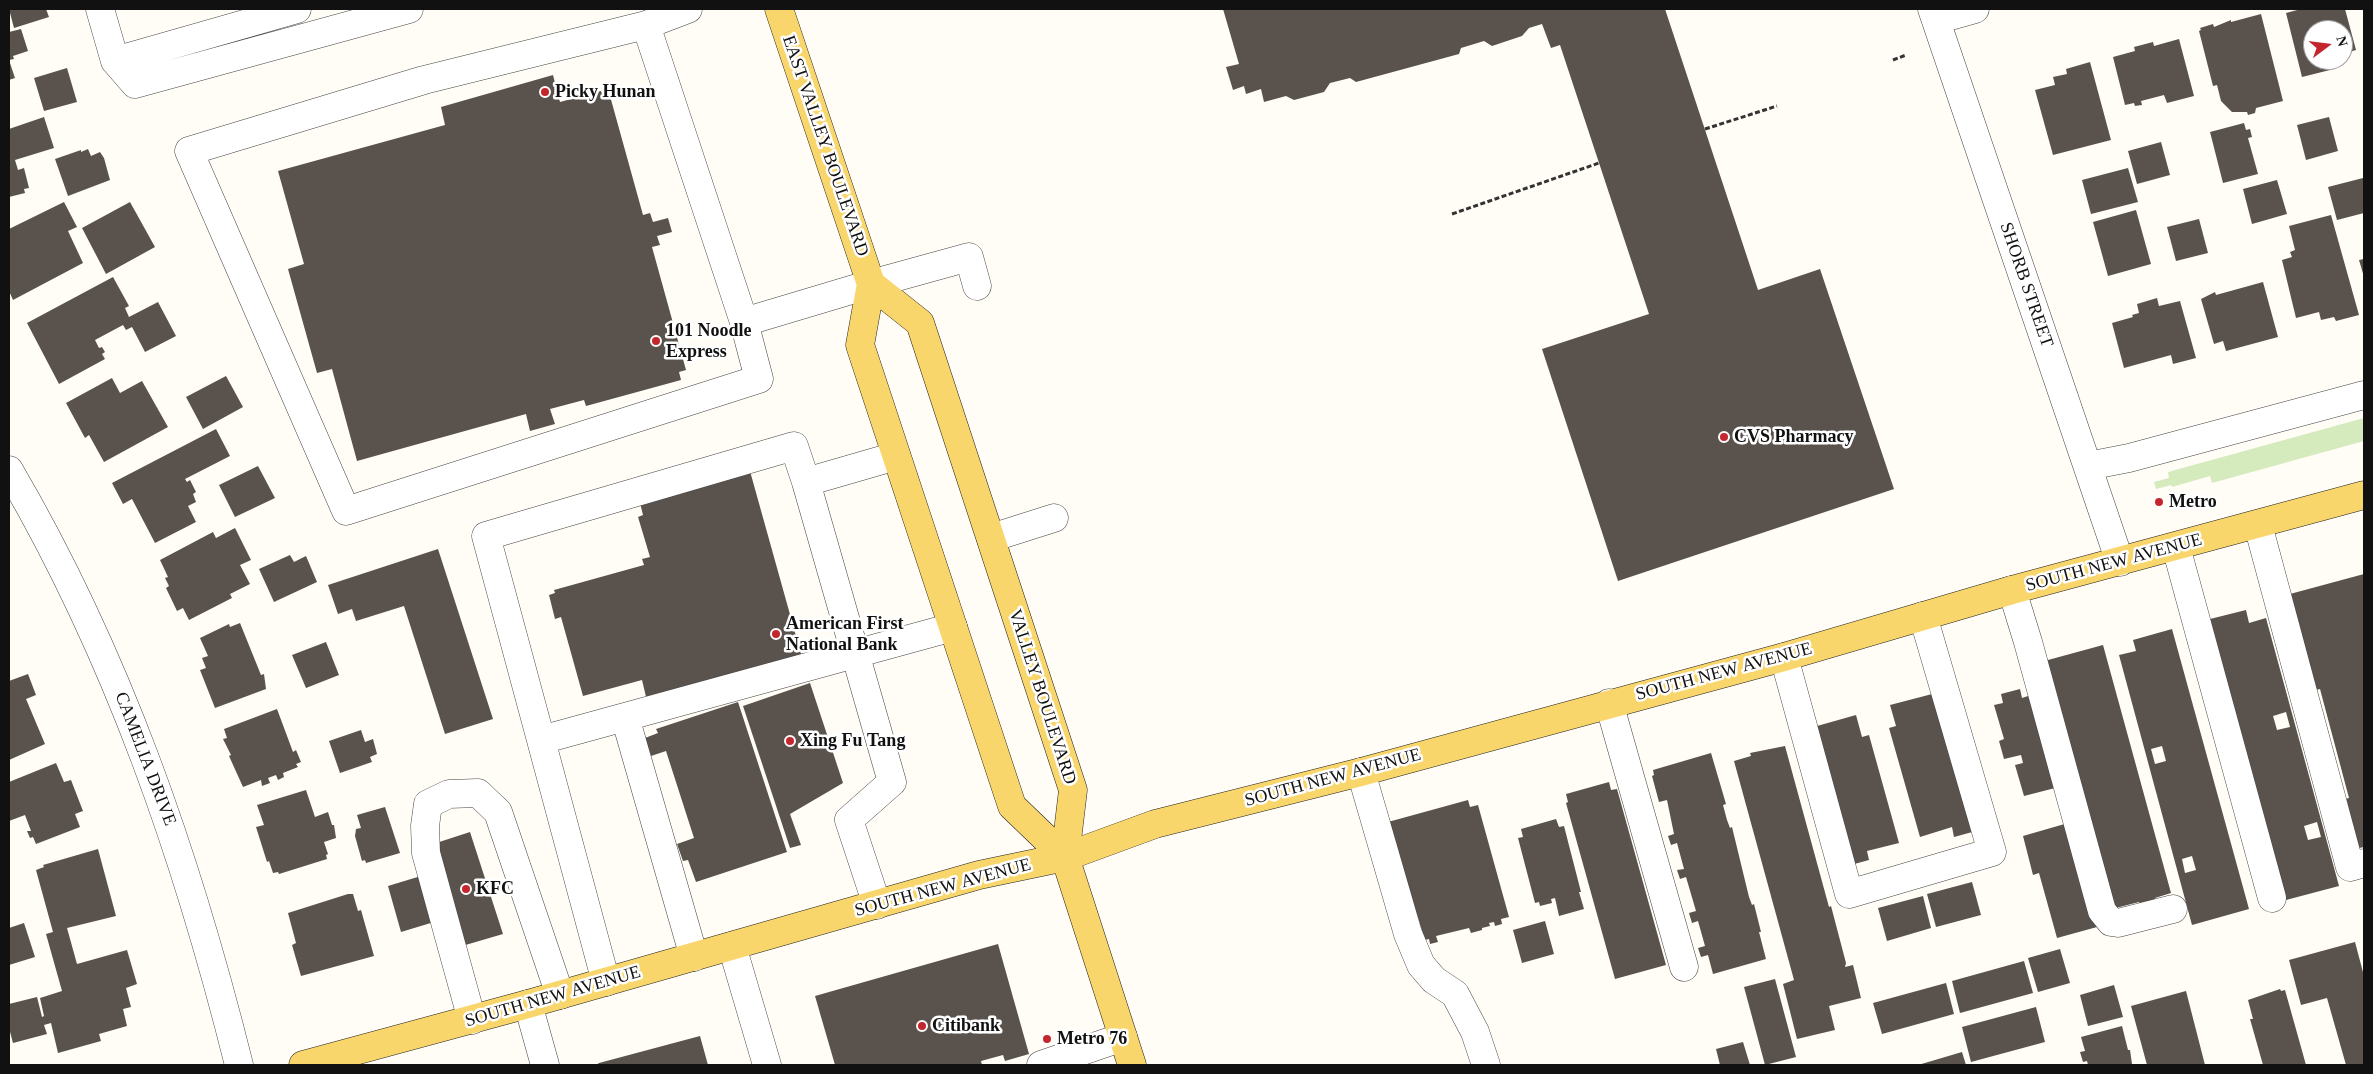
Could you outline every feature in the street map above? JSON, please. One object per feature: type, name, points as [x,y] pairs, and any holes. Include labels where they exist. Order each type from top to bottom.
[{"type":"main road","name":"EAST VALLEY BOULEVARD","points":[[779,9],[871,284]]},
{"type":"main road","points":[[871,284],[860,345],[1012,806],[1065,857],[1132,1065]]},
{"type":"main road","name":"VALLEY BOULEVARD","points":[[871,284],[920,323],[1073,790],[1065,857]]},
{"type":"main road","name":"SOUTH NEW AVENUE","points":[[303,1065],[472,1020],[979,875],[1065,857],[1155,824],[1361,772],[1784,657],[2012,590],[2364,495]]},
{"type":"street","points":[[115,61],[297,9]]},
{"type":"street","points":[[302,9],[356,24]]},
{"type":"street","points":[[100,11],[115,61],[136,84],[409,9]]},
{"type":"street","points":[[646,24],[744,322],[759,379],[346,511],[189,152],[424,80],[646,24],[688,9]]},
{"type":"street","points":[[1934,14],[1975,9]]},
{"type":"street","name":"SHORB STREET","points":[[1934,14],[2120,562]]},
{"type":"street","points":[[744,322],[969,257],[977,286]]},
{"type":"street","points":[[2088,466],[2129,458],[2364,395]]},
{"type":"street","points":[[606,982],[486,536],[794,446],[856,653],[892,782],[849,820],[878,905]]},
{"type":"street","points":[[806,482],[896,456]]},
{"type":"street","name":"CAMELIA DRIVE","points":[[9,470],[44,531],[110,667],[162,798],[206,940],[239,1065]]},
{"type":"street","points":[[991,538],[1054,518]]},
{"type":"street","points":[[2258,525],[2350,867],[2364,863]]},
{"type":"street","points":[[2176,547],[2272,898]]},
{"type":"street","points":[[2012,590],[2102,911],[2111,922],[2118,923],[2173,909]]},
{"type":"street","points":[[1784,657],[1849,894],[1992,852],[1923,616]]},
{"type":"street","points":[[542,740],[953,626]]},
{"type":"street","points":[[1610,704],[1684,967]]},
{"type":"street","points":[[625,717],[694,957]]},
{"type":"street","points":[[1361,772],[1408,934],[1421,966],[1434,980],[1455,994],[1475,1032],[1486,1065]]},
{"type":"street","points":[[472,1020],[426,853],[425,826],[428,804],[449,794],[478,793],[498,812],[560,995]]},
{"type":"street","points":[[732,946],[768,1065]]},
{"type":"street","points":[[528,1004],[544,1065]]},
{"type":"street","points":[[1041,1065],[1123,1037]]},
{"type":"path","points":[[1893,60],[1906,55]]},
{"type":"path","points":[[1705,129],[1777,106]]},
{"type":"path","points":[[1452,214],[1599,163]]},
{"type":"green space","points":[[2364,418],[2364,441],[2212,483],[2210,476],[2172,487],[2171,485],[2156,489],[2154,482],[2169,478],[2168,472]]},
{"type":"building","points":[[9,9],[46,9],[49,17],[14,28]]},
{"type":"building","points":[[1223,9],[1665,9],[1758,290],[1820,269],[1894,489],[1618,581],[1542,349],[1649,314],[1560,45],[1551,48],[1542,24],[1529,28],[1522,36],[1492,46],[1484,41],[1461,48],[1459,54],[1356,82],[1350,78],[1330,83],[1324,92],[1294,100],[1286,96],[1264,102],[1261,89],[1246,94],[1244,86],[1233,90],[1226,67],[1239,64]]},
{"type":"building","points":[[2301,9],[2345,9],[2348,20],[2303,20],[2303,70],[2330,70],[2302,77],[2286,13]]},
{"type":"building","points":[[2261,14],[2283,101],[2256,108],[2255,113],[2248,115],[2247,112],[2232,112],[2221,101],[2217,85],[2213,86],[2199,31],[2201,30],[2200,28],[2213,24],[2214,27],[2231,20],[2231,22]]},
{"type":"building","points":[[21,29],[28,51],[13,56],[14,59],[9,60],[9,32]]},
{"type":"building","points":[[2179,39],[2194,96],[2167,103],[2164,95],[2141,101],[2142,105],[2135,106],[2134,103],[2125,105],[2113,57],[2135,51],[2134,47],[2153,42],[2154,46]]},
{"type":"building","points":[[2353,39],[2356,50],[2353,51]]},
{"type":"building","points":[[9,60],[15,78],[9,80]]},
{"type":"building","points":[[2090,62],[2111,140],[2053,155],[2035,90],[2055,85],[2053,77],[2067,74],[2066,69]]},
{"type":"building","points":[[67,68],[77,102],[44,111],[34,78]]},
{"type":"building","points":[[553,75],[560,102],[601,91],[604,98],[610,96],[643,215],[650,213],[653,222],[668,218],[672,232],[657,236],[660,245],[652,247],[686,370],[679,372],[681,380],[586,406],[584,400],[550,409],[555,424],[530,431],[526,414],[357,461],[332,369],[317,373],[288,269],[304,264],[278,171],[445,125],[441,107]]},
{"type":"building","points":[[44,117],[54,148],[15,160],[18,170],[24,168],[29,188],[24,189],[25,193],[9,197],[9,129]]},
{"type":"building","points":[[2329,117],[2338,151],[2306,160],[2297,125]]},
{"type":"building","points":[[2244,123],[2246,130],[2250,129],[2252,137],[2248,138],[2258,174],[2223,183],[2210,132]]},
{"type":"building","points":[[2161,142],[2170,175],[2137,184],[2128,151]]},
{"type":"building","points":[[88,149],[91,156],[100,152],[104,158],[110,180],[68,196],[55,159]]},
{"type":"building","points":[[2128,168],[2138,202],[2091,214],[2082,180]]},
{"type":"building","points":[[2363,178],[2364,213],[2337,220],[2328,187]]},
{"type":"building","points":[[2277,180],[2287,214],[2252,224],[2243,189]]},
{"type":"building","points":[[64,202],[77,227],[68,231],[83,263],[13,300],[9,291],[9,229]]},
{"type":"building","points":[[130,202],[155,247],[106,274],[82,228]]},
{"type":"building","points":[[2136,210],[2151,264],[2108,276],[2093,222]]},
{"type":"building","points":[[2331,215],[2359,315],[2336,321],[2334,317],[2321,320],[2319,312],[2296,318],[2282,260],[2292,257],[2290,252],[2295,250],[2289,226]]},
{"type":"building","points":[[2199,219],[2208,253],[2176,261],[2167,227]]},
{"type":"building","points":[[2364,259],[2364,277],[2359,260]]},
{"type":"building","points":[[113,277],[129,306],[125,308],[129,317],[158,302],[176,336],[145,352],[132,327],[126,330],[123,325],[95,340],[99,348],[102,347],[105,352],[102,354],[105,359],[59,384],[27,323]]},
{"type":"building","points":[[2263,282],[2278,337],[2226,351],[2223,341],[2214,344],[2201,299],[2215,292],[2216,295]]},
{"type":"building","points":[[2157,298],[2159,306],[2180,301],[2196,358],[2173,364],[2171,355],[2124,368],[2112,323],[2133,317],[2132,315],[2139,313],[2137,304]]},
{"type":"building","points":[[226,376],[243,407],[203,429],[186,397]]},
{"type":"building","points":[[112,378],[120,393],[142,381],[168,427],[104,462],[89,435],[85,438],[66,403]]},
{"type":"building","points":[[216,429],[230,456],[185,479],[187,482],[190,480],[196,492],[193,494],[196,502],[188,506],[196,522],[155,543],[132,499],[123,504],[112,483]]},
{"type":"building","points":[[748,464],[803,661],[647,701],[642,680],[583,696],[561,617],[555,619],[549,595],[555,593],[554,590],[644,565],[642,559],[650,557],[638,517],[643,515],[639,499]]},
{"type":"building","points":[[258,466],[275,498],[235,517],[219,485]]},
{"type":"building","points":[[235,528],[251,560],[240,565],[250,584],[230,594],[232,598],[189,620],[183,608],[177,611],[166,588],[169,586],[165,578],[168,577],[160,560],[213,532],[216,538]]},
{"type":"building","points":[[438,549],[493,719],[445,734],[404,606],[356,621],[352,609],[338,614],[328,585]]},
{"type":"building","points":[[290,555],[294,562],[306,556],[317,582],[274,602],[259,569]]},
{"type":"building","points":[[2364,574],[2364,847],[2350,850],[2337,801],[2349,798],[2320,689],[2316,690],[2290,594]]},
{"type":"building","points":[[2246,610],[2249,623],[2266,618],[2339,886],[2286,900],[2210,619]],"holes":[[[2286,712],[2290,727],[2277,730],[2273,716]],[[2317,822],[2321,837],[2308,840],[2304,826]]]},
{"type":"building","points":[[240,623],[261,675],[264,674],[266,689],[215,708],[200,670],[206,668],[202,658],[208,656],[200,638],[229,624],[230,627]]},
{"type":"building","points":[[2172,629],[2249,909],[2192,925],[2119,655],[2136,651],[2133,640]],"holes":[[[2162,746],[2166,761],[2155,764],[2151,749]],[[2192,856],[2196,870],[2185,873],[2182,859]]]},
{"type":"building","points":[[326,642],[339,675],[306,688],[292,655]]},
{"type":"building","points":[[2103,645],[2171,893],[2155,898],[2156,902],[2141,906],[2139,902],[2104,911],[2037,663]]},
{"type":"building","points":[[28,674],[36,695],[26,699],[45,744],[9,760],[9,681]]},
{"type":"building","points":[[810,683],[843,783],[790,814],[801,845],[790,848],[743,706]]},
{"type":"building","points":[[2020,689],[2022,698],[2034,694],[2059,787],[2024,796],[2015,765],[2023,763],[2021,755],[2004,759],[1999,741],[2004,739],[1994,705],[2003,703],[2001,694]]},
{"type":"building","points":[[1936,693],[1976,831],[1954,837],[1952,827],[1920,837],[1889,728],[1896,726],[1890,705]]},
{"type":"building","points":[[738,702],[787,852],[696,882],[688,860],[683,861],[677,844],[694,838],[666,751],[651,756],[645,738],[658,733],[656,729]]},
{"type":"building","points":[[277,709],[293,752],[296,750],[301,762],[296,764],[298,767],[283,773],[284,777],[278,780],[276,775],[268,778],[270,783],[262,786],[261,780],[243,787],[223,739],[227,738],[224,729]]},
{"type":"building","points":[[1856,715],[1862,737],[1869,735],[1899,843],[1867,851],[1869,860],[1847,866],[1810,728]]},
{"type":"building","points":[[361,730],[365,742],[373,739],[377,754],[370,757],[372,762],[340,773],[329,741]]},
{"type":"building","points":[[1785,746],[1829,907],[1831,906],[1846,963],[1845,967],[1853,965],[1861,998],[1829,1006],[1835,1030],[1797,1039],[1783,984],[1794,980],[1734,761],[1751,756],[1750,753]]},
{"type":"building","points":[[1711,753],[1726,804],[1723,805],[1727,820],[1730,828],[1732,827],[1749,897],[1752,905],[1754,904],[1766,959],[1713,974],[1708,955],[1701,957],[1698,948],[1705,946],[1698,921],[1692,923],[1689,913],[1696,911],[1686,877],[1680,879],[1677,870],[1684,869],[1677,843],[1671,845],[1668,836],[1674,834],[1667,800],[1659,802],[1652,776],[1654,775],[1653,770]]},
{"type":"building","points":[[56,763],[64,782],[71,780],[83,811],[75,814],[80,827],[36,844],[33,837],[30,838],[27,831],[31,831],[25,815],[9,821],[9,782]]},
{"type":"building","points":[[1609,782],[1611,790],[1617,789],[1666,965],[1615,979],[1566,803],[1568,802],[1566,794]]},
{"type":"building","points":[[306,790],[315,817],[328,812],[332,825],[334,825],[336,838],[324,842],[328,854],[326,855],[327,859],[279,874],[278,872],[273,873],[269,861],[267,862],[256,827],[264,825],[257,805]]},
{"type":"building","points":[[1468,800],[1470,807],[1478,805],[1509,917],[1501,919],[1502,924],[1495,926],[1494,922],[1489,923],[1490,926],[1471,933],[1469,928],[1436,936],[1438,942],[1430,944],[1429,939],[1425,940],[1388,822]]},
{"type":"building","points":[[385,807],[400,853],[366,863],[365,860],[362,861],[355,836],[356,829],[361,828],[357,815]]},
{"type":"building","points":[[1556,819],[1559,827],[1564,826],[1584,909],[1559,916],[1555,898],[1551,899],[1552,903],[1540,906],[1539,902],[1535,903],[1518,838],[1523,837],[1521,829]]},
{"type":"building","points":[[2068,823],[2097,927],[2057,938],[2039,873],[2033,875],[2023,836]]},
{"type":"building","points":[[470,832],[503,934],[462,946],[430,845]]},
{"type":"building","points":[[98,849],[116,916],[67,928],[77,964],[127,950],[137,984],[126,988],[131,1007],[123,1009],[127,1026],[99,1034],[101,1041],[58,1053],[51,1023],[44,1025],[47,1034],[13,1043],[9,1028],[9,1004],[37,997],[42,1017],[44,1016],[40,998],[62,991],[46,934],[53,932],[36,870],[44,867],[43,865]]},
{"type":"building","points":[[421,876],[434,922],[401,932],[388,886]]},
{"type":"building","points":[[1972,882],[1981,915],[1936,927],[1927,894]]},
{"type":"building","points":[[353,894],[358,911],[361,910],[374,956],[301,976],[292,945],[296,943],[288,913]]},
{"type":"building","points":[[1923,896],[1931,928],[1887,941],[1878,908]]},
{"type":"building","points":[[1545,921],[1554,954],[1522,963],[1513,930]]},
{"type":"building","points":[[24,923],[35,957],[9,965],[9,928]]},
{"type":"building","points":[[2355,942],[2364,976],[2364,1065],[2346,1065],[2327,998],[2301,1005],[2289,960]]},
{"type":"building","points":[[998,944],[1029,1054],[1005,1061],[1003,1055],[981,1061],[982,1065],[835,1065],[815,996]]},
{"type":"building","points":[[2060,949],[2070,983],[2038,992],[2028,958]]},
{"type":"building","points":[[2024,961],[2033,993],[1960,1013],[1952,981]]},
{"type":"building","points":[[1775,979],[1796,1057],[1765,1065],[1744,987]]},
{"type":"building","points":[[1946,983],[1954,1014],[1882,1034],[1873,1003]]},
{"type":"building","points":[[2114,985],[2123,1017],[2088,1026],[2080,995]]},
{"type":"building","points":[[2280,989],[2281,991],[2285,990],[2306,1065],[2263,1065],[2250,1019],[2253,1019],[2248,1000]]},
{"type":"building","points":[[2186,991],[2205,1065],[2147,1065],[2131,1006]]},
{"type":"building","points":[[2036,1007],[2045,1042],[1971,1062],[1962,1027]]},
{"type":"building","points":[[2122,1026],[2128,1050],[2130,1050],[2132,1064],[2135,1065],[2088,1065],[2087,1061],[2083,1062],[2080,1052],[2085,1051],[2081,1037]]},
{"type":"building","points":[[700,1036],[708,1065],[596,1065],[599,1063]]},
{"type":"building","points":[[1743,1042],[1750,1065],[1720,1065],[1716,1049]]},
{"type":"building","points":[[1962,1052],[1966,1065],[1918,1065]]},
{"type":"place","name":"Picky Hunan","points":[[545,92]]},
{"type":"place","name":"101 Noodle Express","points":[[656,341]]},
{"type":"place","name":"CVS Pharmacy","points":[[1724,437]]},
{"type":"place","name":"Metro","points":[[2159,502]]},
{"type":"place","name":"American First National Bank","points":[[776,634]]},
{"type":"place","name":"Xing Fu Tang","points":[[790,741]]},
{"type":"place","name":"KFC","points":[[466,889]]},
{"type":"place","name":"Citibank","points":[[922,1026]]},
{"type":"place","name":"Metro 76","points":[[1047,1039]]}]
